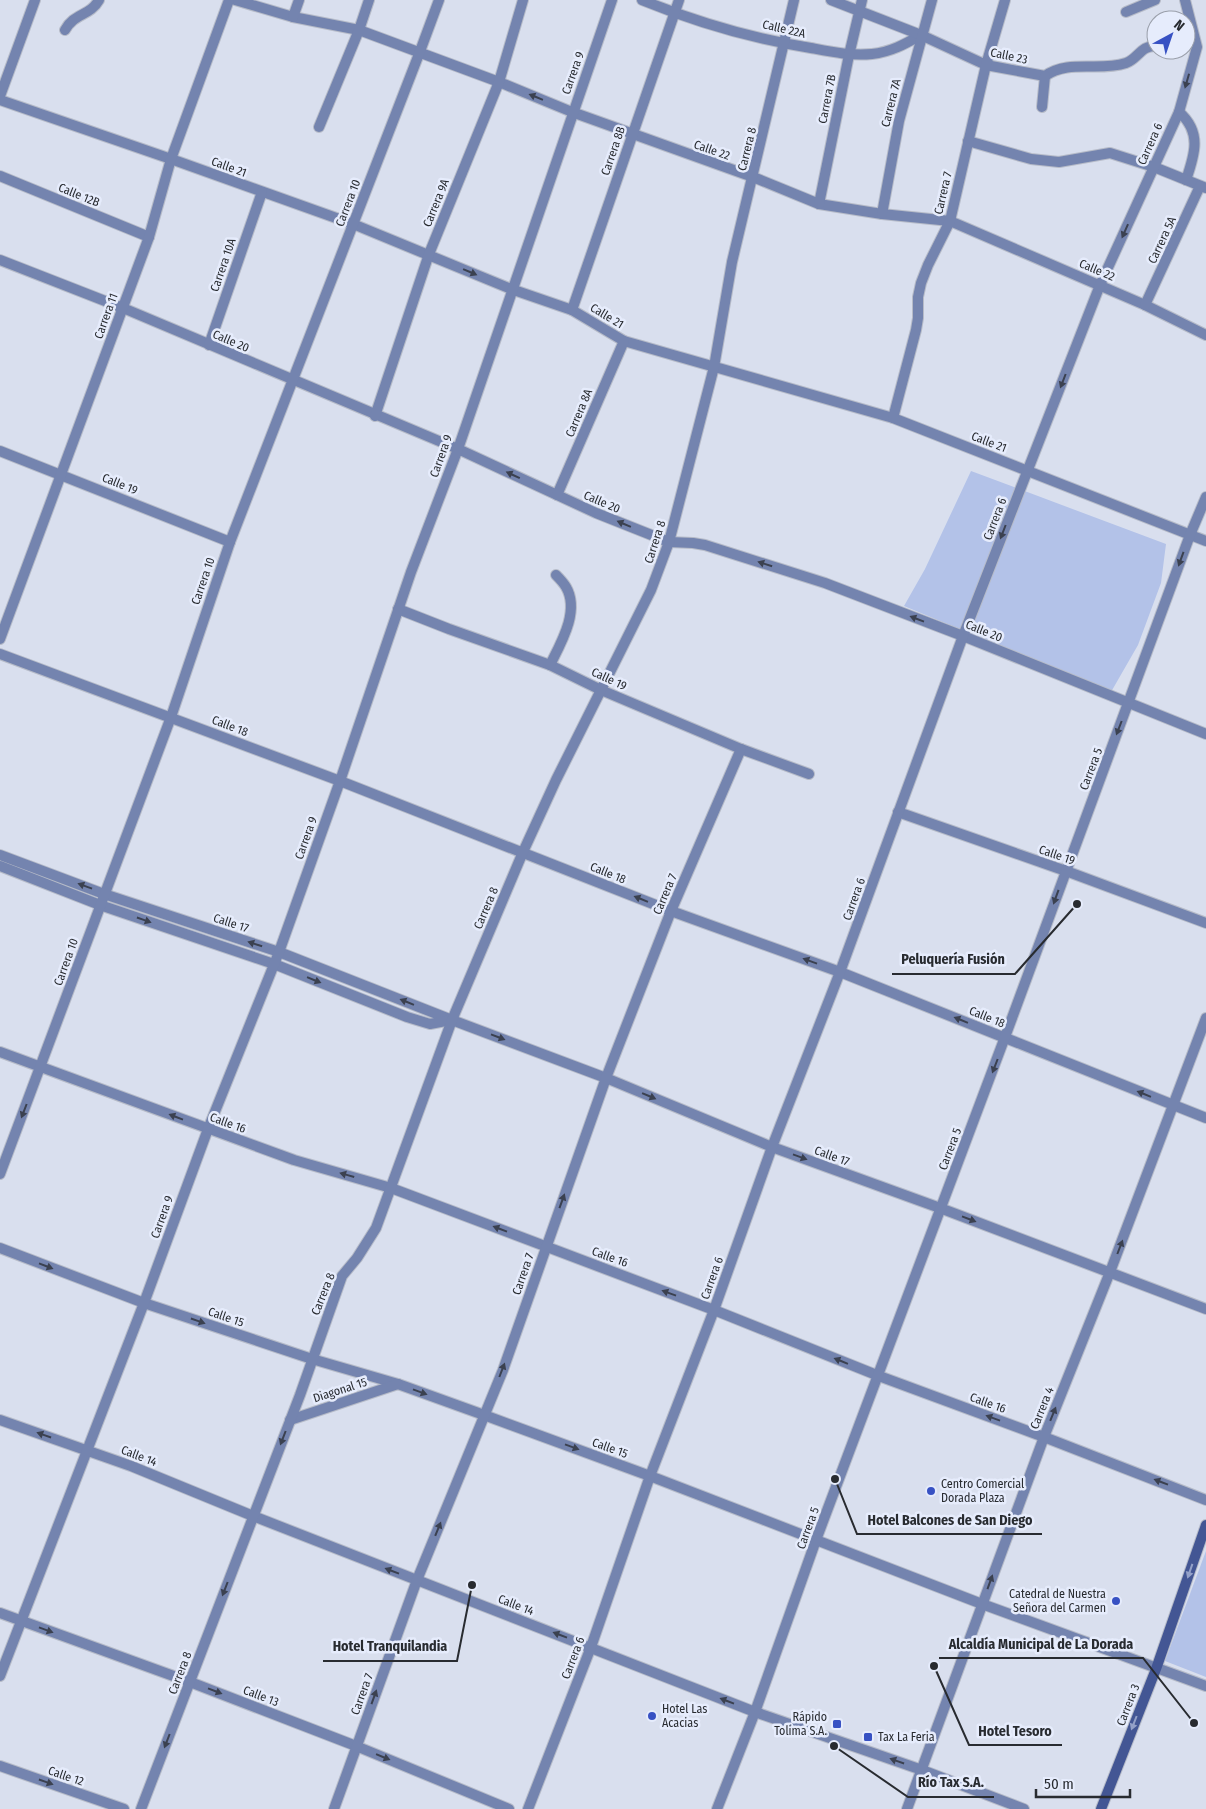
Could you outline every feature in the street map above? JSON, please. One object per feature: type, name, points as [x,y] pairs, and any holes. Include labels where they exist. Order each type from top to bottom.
[{"type":"main road","name":"Carrera 3","points":[[1100,1809],[1156,1668],[1206,1525]]},
{"type":"street","points":[[0,96],[35,0]]},
{"type":"street","points":[[65,30],[69,22],[94,8],[99,0]]},
{"type":"street","name":"Carrera 11","points":[[0,639],[150,237],[171,159],[229,0]]},
{"type":"street","name":"Calle 22","points":[[235,0],[293,17],[359,30],[419,54],[499,82],[572,112],[753,177],[819,204],[882,214],[950,221],[1146,305],[1206,335]]},
{"type":"street","points":[[293,17],[298,0]]},
{"type":"street","points":[[319,128],[359,30],[369,0]]},
{"type":"street","name":"Carrera 10","points":[[0,1174],[171,717],[230,542],[439,0]]},
{"type":"street","name":"Carrera 9A","points":[[375,416],[429,254],[499,82],[523,0]]},
{"type":"street","name":"Carrera 9","points":[[0,1676],[88,1451],[208,1129],[279,952],[340,781],[398,609],[458,450],[572,112],[612,0]]},
{"type":"street","name":"Calle 22A","points":[[642,0],[674,13],[785,44],[849,55],[890,51],[922,35]]},
{"type":"street","name":"Carrera 8B","points":[[572,310],[679,0]]},
{"type":"street","name":"Carrera 8","points":[[141,1809],[290,1420],[342,1276],[357,1258],[376,1228],[452,1020],[556,780],[651,590],[669,542],[714,367],[732,262],[794,0]]},
{"type":"street","name":"Calle 23","points":[[831,0],[922,35],[986,65],[1045,76]]},
{"type":"street","name":"Carrera 7B","points":[[819,204],[862,0]]},
{"type":"street","name":"Carrera 7A","points":[[882,214],[899,121],[932,0]]},
{"type":"street","name":"Carrera 7","points":[[893,418],[916,330],[918,297],[921,283],[950,221],[986,65],[1005,0]]},
{"type":"street","points":[[1126,12],[1155,0]]},
{"type":"street","points":[[1042,107],[1045,76],[1056,69],[1127,63],[1146,47]]},
{"type":"street","name":"Carrera 6","points":[[528,1809],[591,1647],[650,1476],[714,1310],[772,1147],[840,972],[963,636],[1100,285],[1179,112],[1189,60]]},
{"type":"street","name":"Calle 21","points":[[0,100],[353,224],[512,289],[572,310],[624,341],[893,418],[1206,541]]},
{"type":"street","points":[[1179,112],[1186,118],[1193,132],[1194,154],[1186,180]]},
{"type":"street","points":[[968,141],[1030,159],[1059,162],[1110,153],[1154,167],[1203,187]]},
{"type":"street","name":"Calle 12B","points":[[0,176],[150,237]]},
{"type":"street","name":"Carrera 5A","points":[[1146,305],[1203,187]]},
{"type":"street","name":"Carrera 10A","points":[[209,345],[262,192]]},
{"type":"street","name":"Calle 20","points":[[0,260],[123,308],[458,450],[557,496],[669,542],[693,542],[705,545],[825,583],[963,636],[1206,734]]},
{"type":"street","name":"Carrera 8A","points":[[557,496],[624,341]]},
{"type":"street","name":"Calle 19","points":[[0,451],[230,542]]},
{"type":"street","name":"Carrera 5","points":[[717,1809],[755,1712],[816,1540],[1005,1038],[1190,535],[1206,498]]},
{"type":"street","points":[[550,665],[568,626],[571,605],[566,588],[556,575]]},
{"type":"street","name":"Calle 19","points":[[398,609],[550,665],[601,690],[741,749],[809,774]]},
{"type":"street","name":"Calle 18","points":[[0,654],[340,781],[524,852],[671,912],[840,972],[1206,1118]]},
{"type":"street","name":"Carrera 7","points":[[334,1809],[417,1580],[503,1370],[606,1078],[671,912],[741,749]]},
{"type":"street","name":"Calle 19","points":[[898,812],[1206,923]]},
{"type":"street","name":"Calle 17","points":[[0,855],[104,894],[279,952],[606,1078],[772,1147],[940,1208],[1206,1309]]},
{"type":"street","name":"Calle 17","points":[[0,866],[100,905],[274,964],[422,1022],[430,1024],[452,1020]]},
{"type":"street","name":"Carrera 4","points":[[907,1809],[1044,1437],[1110,1272],[1206,1018]]},
{"type":"street","name":"Calle 16","points":[[0,1052],[294,1160],[391,1188],[714,1310],[879,1376],[1206,1500]]},
{"type":"street","name":"Calle 15","points":[[0,1248],[144,1303],[312,1359],[398,1384],[484,1415],[650,1476],[982,1604],[1206,1686]]},
{"type":"street","name":"Diagonal 15","points":[[290,1420],[398,1384]]},
{"type":"street","name":"Calle 14","points":[[0,1420],[131,1466],[253,1516],[755,1712],[922,1770],[1024,1809]]},
{"type":"street","name":"Calle 13","points":[[0,1613],[190,1682],[356,1746],[509,1809]]},
{"type":"street","name":"Calle 12","points":[[0,1766],[124,1809]]},
{"type":"shaded area","points":[[971,471],[1166,544],[1161,583],[1138,645],[1111,692],[904,606],[925,569]]},
{"type":"shaded area","points":[[1206,1551],[1206,1677],[1165,1661]]},
{"type":"place","name":"Peluquería Fusión","points":[[1077,904]]},
{"type":"place","name":"Hotel Balcones de San Diego","points":[[835,1479]]},
{"type":"place","name":"Centro Comercial Dorada Plaza","points":[[931,1491]]},
{"type":"place","name":"Hotel Tranquilandia","points":[[472,1585]]},
{"type":"place","name":"Catedral de Nuestra Señora del Carmen","points":[[1116,1601]]},
{"type":"place","name":"Hotel Tesoro","points":[[934,1666]]},
{"type":"place","name":"Hotel Las Acacias","points":[[652,1716]]},
{"type":"place","name":"Alcaldía Municipal de La Dorada","points":[[1194,1723]]},
{"type":"place","name":"Rápido Tolima S.A.","points":[[837,1724]]},
{"type":"place","name":"Tax La Feria","points":[[868,1737]]},
{"type":"place","name":"Río Tax S.A.","points":[[834,1746]]}]
